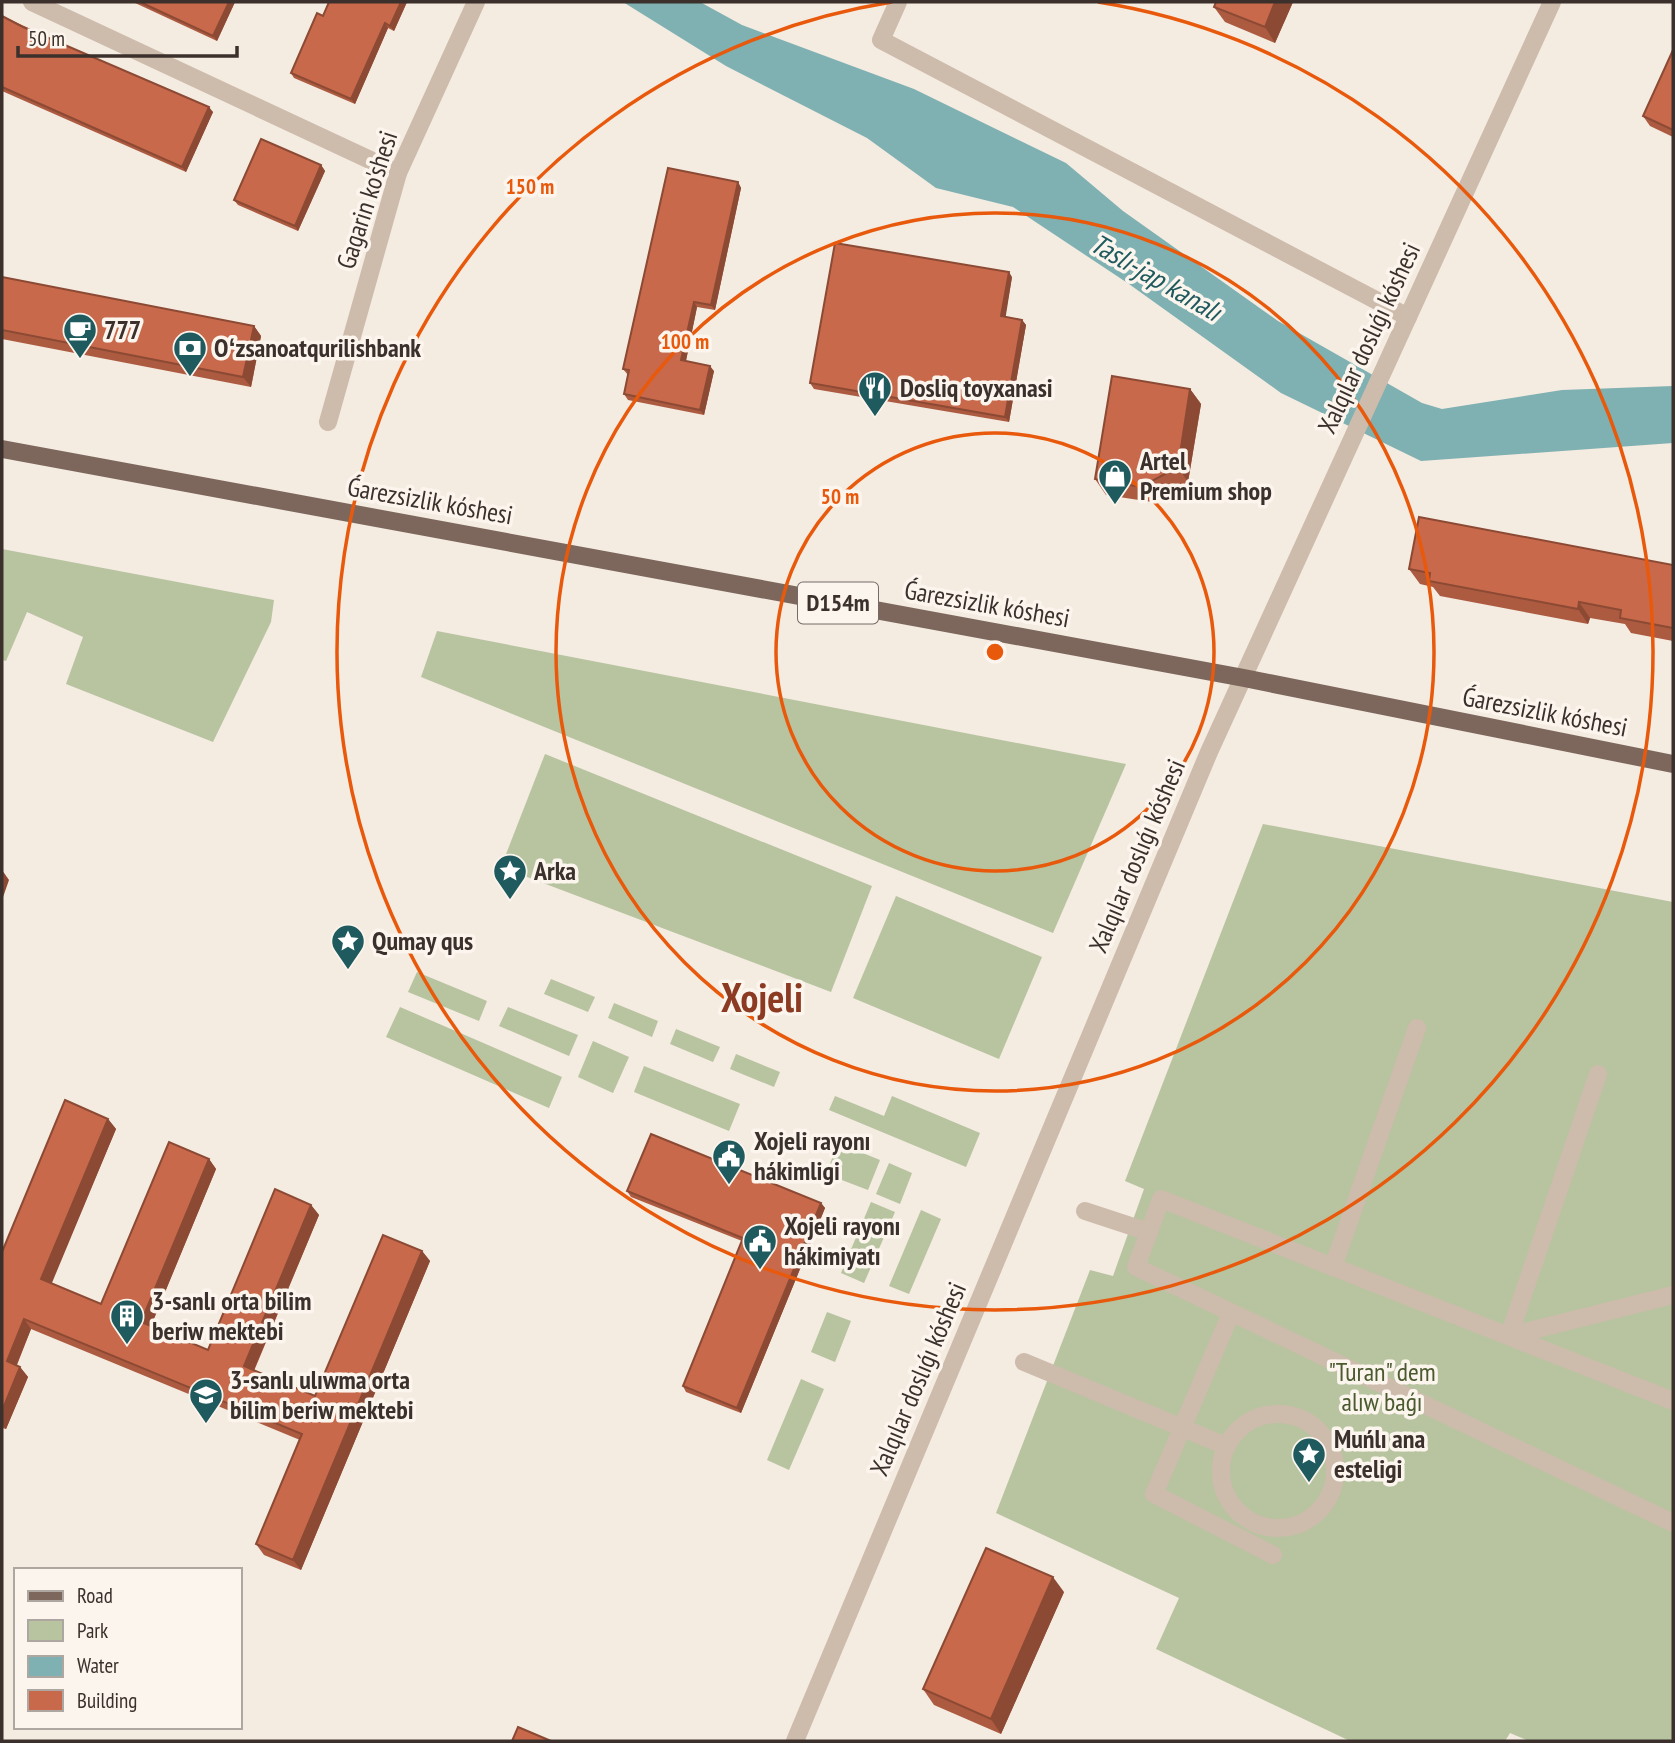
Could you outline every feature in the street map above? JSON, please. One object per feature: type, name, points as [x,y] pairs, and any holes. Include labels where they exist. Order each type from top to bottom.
[{"type":"main road","name":"Ǵarezsizlik kóshesi","points":[[2,449],[1244,678],[1673,764]]},
{"type":"street","points":[[32,2],[398,173]]},
{"type":"street","name":"Gagarin ko'shesi","points":[[328,422],[398,173],[476,2]]},
{"type":"street","points":[[898,2],[881,40],[1408,317]]},
{"type":"street","name":"Xalqılar doslıǵı kóshesi","points":[[795,1741],[1209,752],[1552,2]]},
{"type":"street","points":[[1333,1266],[1417,1028]]},
{"type":"street","points":[[1509,1336],[1598,1074]]},
{"type":"street","points":[[1673,1401],[1161,1199],[1136,1267],[1673,1523]]},
{"type":"street","points":[[1085,1211],[1149,1232]]},
{"type":"street","points":[[1509,1336],[1673,1294]]},
{"type":"street","points":[[1231,1313],[1154,1494],[1273,1555]]},
{"type":"street","points":[[1024,1362],[1226,1446]]},
{"type":"street","points":[[1269,1414],[1287,1414],[1304,1419],[1320,1431],[1331,1448],[1336,1467],[1334,1486],[1326,1504],[1312,1518],[1294,1527],[1274,1528],[1255,1524],[1239,1514],[1225,1491],[1221,1464],[1226,1446],[1237,1431],[1251,1420],[1269,1414]]},
{"type":"street","points":[[1247,1542],[1255,1524]]},
{"type":"green space","points":[[2,549],[274,600],[271,622],[213,742],[66,684],[83,637],[27,612],[6,661],[2,660]]},
{"type":"green space","points":[[437,631],[1126,764],[1053,933],[421,677]]},
{"type":"green space","points":[[545,754],[872,886],[831,992],[501,867]]},
{"type":"green space","name":"\"Turan\" dem alıw baǵı","points":[[1263,824],[1673,902],[1673,1741],[1529,1741],[1510,1733],[1505,1741],[1350,1741],[1156,1649],[1179,1598],[996,1513],[1090,1270],[1113,1276],[1144,1189],[1125,1181]]},
{"type":"green space","points":[[896,896],[1042,957],[999,1059],[853,998]]},
{"type":"green space","points":[[417,972],[487,1001],[479,1021],[408,992]]},
{"type":"green space","points":[[551,979],[595,997],[588,1012],[544,994]]},
{"type":"green space","points":[[614,1003],[658,1021],[652,1037],[608,1018]]},
{"type":"green space","points":[[400,1007],[562,1077],[549,1108],[386,1037]]},
{"type":"green space","points":[[508,1007],[578,1035],[569,1056],[499,1026]]},
{"type":"green space","points":[[676,1029],[720,1047],[713,1062],[670,1044]]},
{"type":"green space","points":[[593,1041],[629,1057],[613,1093],[578,1077]]},
{"type":"green space","points":[[736,1054],[780,1072],[774,1087],[730,1069]]},
{"type":"green space","points":[[644,1066],[740,1104],[729,1131],[634,1092]]},
{"type":"green space","points":[[835,1096],[884,1116],[892,1096],[980,1133],[966,1167],[829,1110]]},
{"type":"green space","points":[[838,1143],[880,1160],[868,1190],[826,1174]]},
{"type":"green space","points":[[889,1163],[912,1173],[900,1204],[876,1194]]},
{"type":"green space","points":[[871,1202],[895,1212],[864,1283],[841,1273]]},
{"type":"green space","points":[[921,1210],[941,1219],[909,1294],[889,1286]]},
{"type":"green space","points":[[827,1312],[851,1321],[835,1362],[811,1352]]},
{"type":"green space","points":[[801,1379],[824,1389],[789,1470],[767,1460]]},
{"type":"water","name":"Taslı-jap kanalı","points":[[623,2],[700,2],[742,25],[914,89],[1066,163],[1123,211],[1278,321],[1422,403],[1442,409],[1562,390],[1673,386],[1673,443],[1421,461],[1281,393],[1129,284],[1013,207],[936,188],[867,138],[726,66]]},
{"type":"building","points":[[140,2],[229,2],[213,36]]},
{"type":"building","points":[[329,2],[401,2],[390,26],[385,23],[351,99],[291,73],[317,13],[323,16]]},
{"type":"building","points":[[1216,2],[1275,2],[1265,27],[1214,7]]},
{"type":"building","points":[[2,16],[209,107],[182,167],[2,87]]},
{"type":"building","points":[[1673,50],[1673,130],[1643,116]]},
{"type":"building","points":[[261,139],[321,165],[295,226],[234,200]]},
{"type":"building","points":[[668,168],[738,182],[711,305],[694,302],[681,360],[710,366],[700,410],[624,394],[629,370],[623,369]]},
{"type":"building","points":[[835,243],[1009,272],[1001,316],[1022,320],[1005,417],[810,383]]},
{"type":"building","points":[[2,277],[254,326],[243,377],[2,330]]},
{"type":"building","points":[[1112,376],[1190,389],[1178,467],[1141,487],[1095,479]]},
{"type":"building","points":[[1419,517],[1673,565],[1673,628],[1620,618],[1621,610],[1579,602],[1578,609],[1429,581],[1430,573],[1409,569]]},
{"type":"building","name":"3-sanlı orta bilim beriw mektebi","points":[[65,1100],[108,1119],[41,1279],[101,1304],[169,1142],[209,1159],[141,1322],[208,1350],[275,1189],[311,1205],[244,1366],[315,1396],[383,1235],[422,1251],[293,1560],[256,1544],[302,1434],[24,1319],[7,1361],[20,1367],[2,1411],[2,1252]]},
{"type":"building","name":"Xojeli rayonı hákimiyatı","points":[[651,1134],[821,1203],[737,1408],[683,1386],[743,1238],[627,1191]]},
{"type":"building","points":[[986,1548],[1053,1577],[991,1719],[923,1689]]},
{"type":"building","points":[[518,1727],[551,1741],[512,1741]]},
{"type":"place","name":"777","points":[[80,360]]},
{"type":"place","name":"Oʻzsanoatqurilishbank","points":[[190,378]]},
{"type":"place","name":"Dosliq toyxanasi","points":[[875,418]]},
{"type":"place","name":"Artel Premium shop","points":[[1115,506]]},
{"type":"place","name":"Arka","points":[[510,901]]},
{"type":"place","name":"Qumay qus","points":[[348,971]]},
{"type":"place","name":"Xojeli rayonı hákimligi","points":[[729,1186]]},
{"type":"place","name":"Xojeli rayonı hákimiyatı","points":[[760,1271]]},
{"type":"place","name":"3-sanlı orta bilim beriw mektebi","points":[[127,1346]]},
{"type":"place","name":"3-sanlı ulıwma orta bilim beriw mektebi","points":[[206,1425]]},
{"type":"place","name":"Muńlı ana esteligi","points":[[1309,1484]]},
{"type":"district","name":"Xojeli","points":[[762,998]]}]
